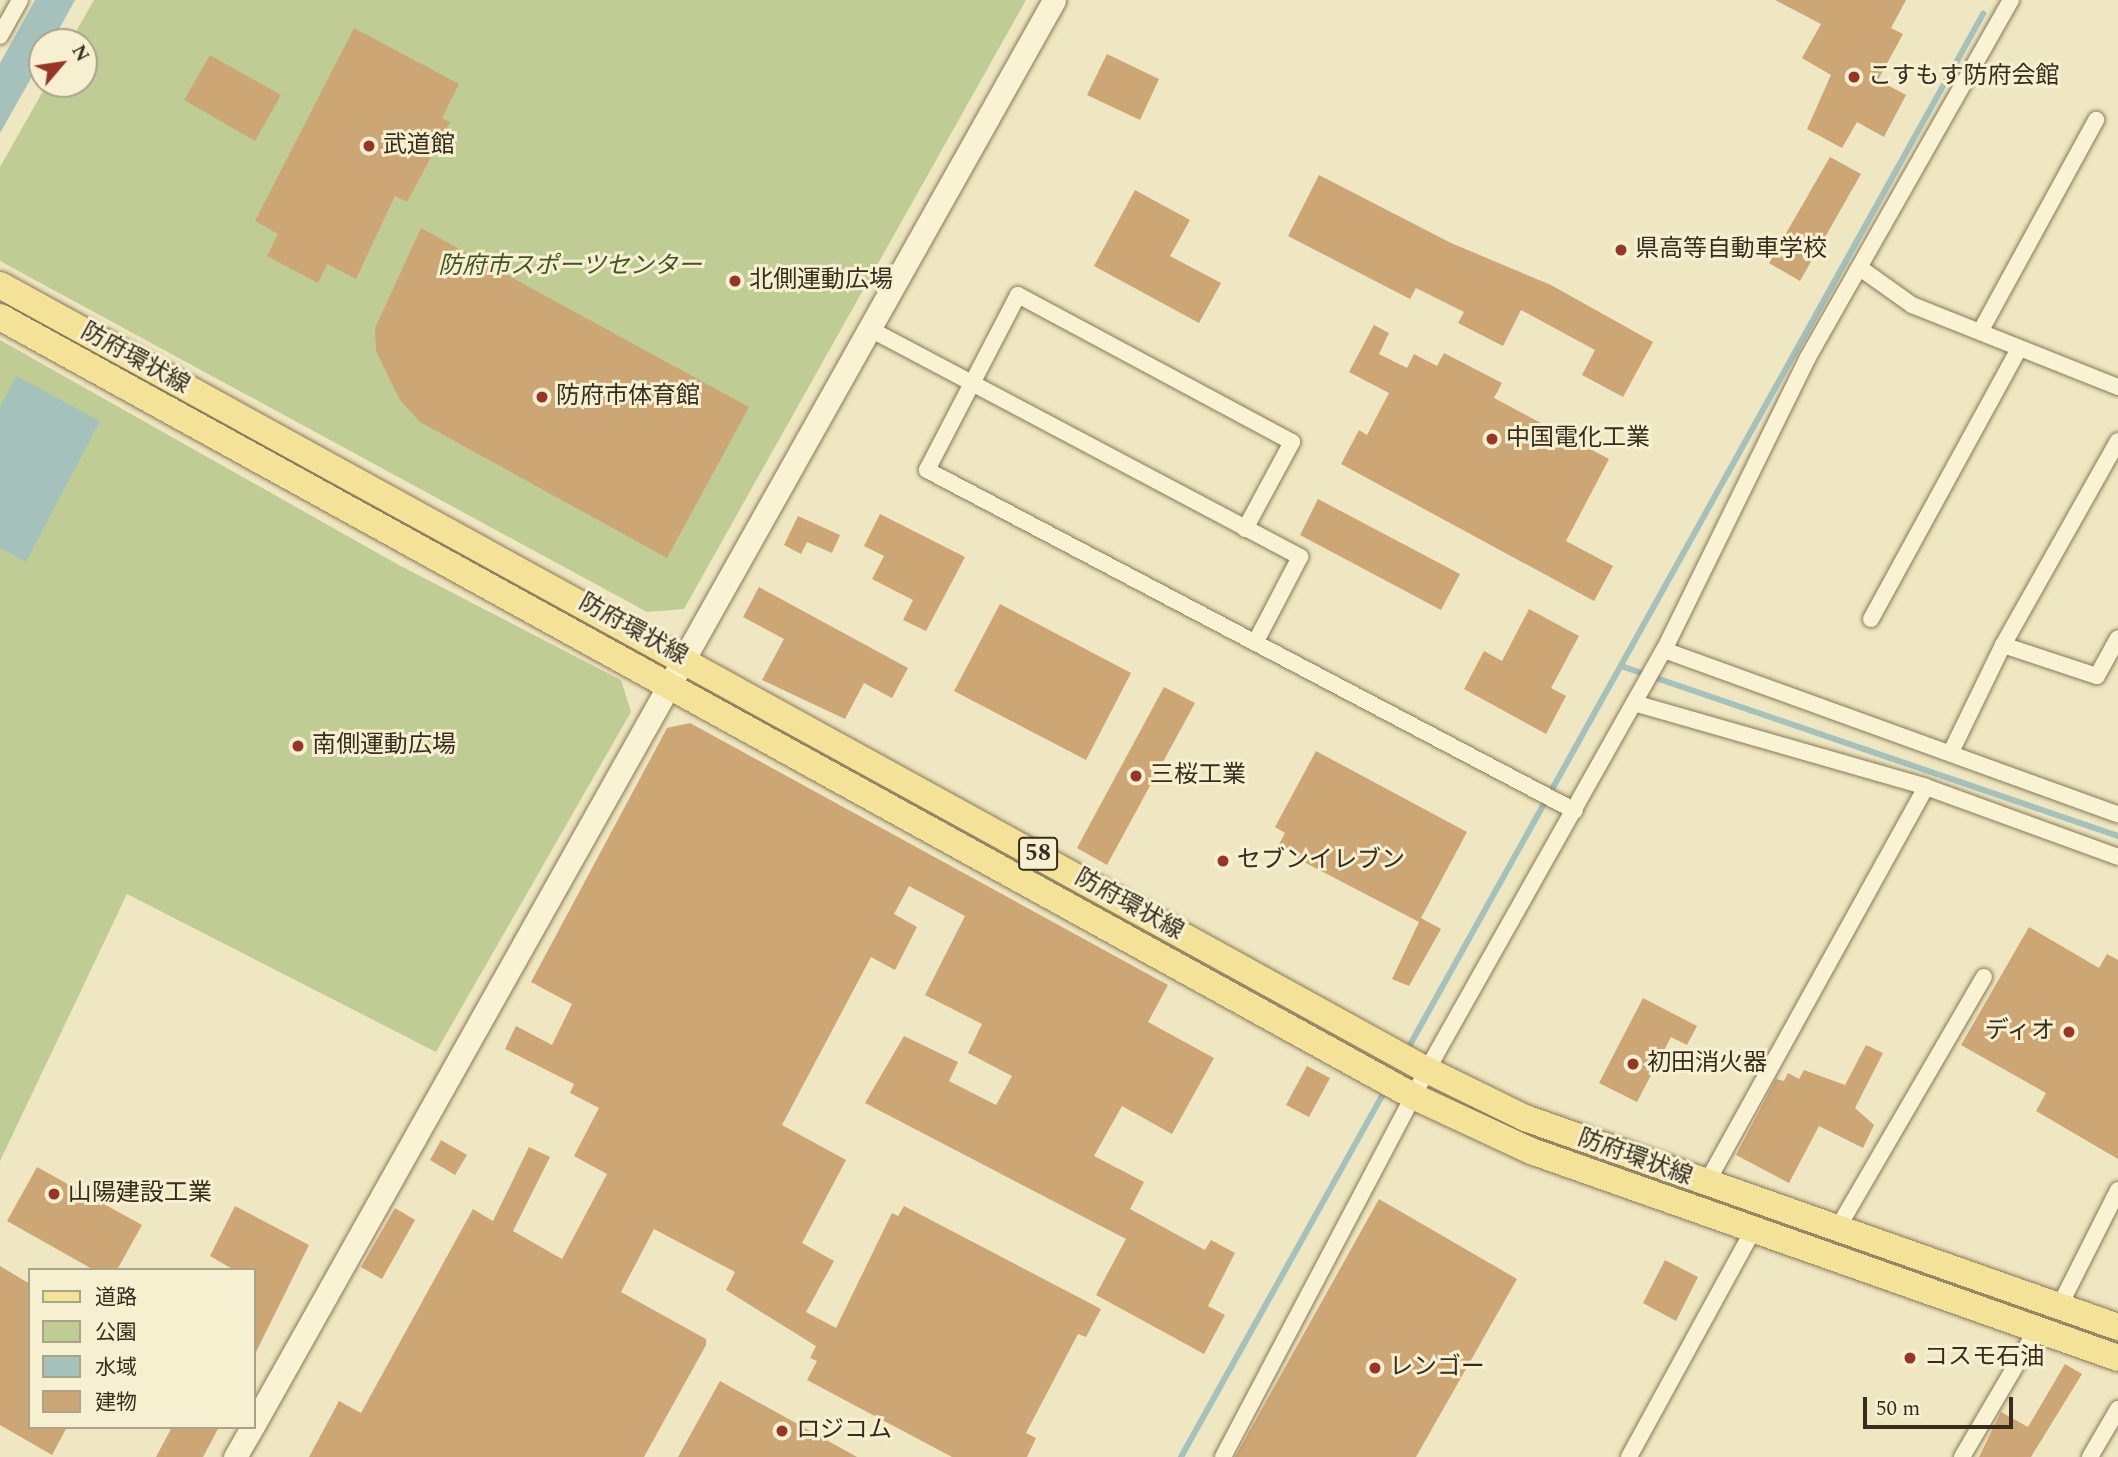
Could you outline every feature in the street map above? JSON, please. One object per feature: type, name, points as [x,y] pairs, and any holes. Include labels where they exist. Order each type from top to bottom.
[{"type":"main road","name":"防府環状線","points":[[0,285],[684,658],[1427,1070],[1525,1118],[1836,1231],[2118,1327]]},
{"type":"main road","name":"防府環状線","points":[[0,317],[1415,1097],[1531,1151],[2118,1358]]},
{"type":"street","points":[[0,36],[20,0]]},
{"type":"street","points":[[256,1421],[1054,0]]},
{"type":"street","points":[[1223,1457],[1427,1070],[1664,650],[1807,359],[2011,0]]},
{"type":"street","points":[[1980,332],[2096,120]]},
{"type":"street","points":[[1860,268],[1912,305],[2118,387]]},
{"type":"street","points":[[1245,529],[1292,442],[1018,295],[927,470],[1575,811]]},
{"type":"street","points":[[868,328],[1300,556],[1255,643]]},
{"type":"street","points":[[1871,620],[2019,349]]},
{"type":"street","points":[[1951,752],[2003,645],[2118,441]]},
{"type":"street","points":[[2003,645],[2097,676],[2118,638]]},
{"type":"street","points":[[1664,650],[2118,814]]},
{"type":"street","points":[[1634,703],[1926,787],[2118,857]]},
{"type":"street","points":[[1706,1184],[1926,787]]},
{"type":"street","points":[[1836,1231],[1984,977]]},
{"type":"street","points":[[2059,1307],[2118,1191]]},
{"type":"street","points":[[1629,1457],[1754,1229]]},
{"type":"street","points":[[1962,1457],[2037,1329]]},
{"type":"street","points":[[2090,1457],[2118,1409]]},
{"type":"street","points":[[235,1457],[251,1429]]},
{"type":"green space","name":"防府市スポーツセンター","points":[[94,0],[1026,0],[684,609],[647,612],[0,261],[0,167],[39,98],[98,98],[98,28],[78,28]]},
{"type":"green space","name":"南側運動広場","points":[[0,340],[397,564],[621,680],[631,712],[436,1052],[127,894],[0,1161]]},
{"type":"water","points":[[35,0],[75,0],[60,28],[28,28],[28,84],[0,133],[0,63]]},
{"type":"water","points":[[16,376],[100,421],[26,562],[0,548],[0,407]]},
{"type":"building","name":"こすもす防府会館","points":[[1775,0],[1906,0],[1891,28],[1903,34],[1878,80],[1906,95],[1884,137],[1857,122],[1842,148],[1807,129],[1831,75],[1802,58],[1821,24]]},
{"type":"building","points":[[354,28],[459,84],[442,118],[450,122],[407,202],[395,196],[356,279],[327,264],[318,283],[267,256],[278,234],[255,221]]},
{"type":"building","points":[[1107,54],[1159,79],[1140,120],[1087,95]]},
{"type":"building","points":[[210,55],[281,95],[255,141],[184,100]]},
{"type":"building","points":[[1830,157],[1861,174],[1800,281],[1769,263]]},
{"type":"building","points":[[1319,175],[1451,243],[1551,285],[1653,342],[1623,397],[1582,375],[1595,350],[1521,310],[1503,346],[1458,323],[1464,312],[1416,288],[1410,299],[1288,236]]},
{"type":"building","points":[[1135,190],[1190,220],[1170,256],[1221,283],[1199,323],[1094,266]]},
{"type":"building","points":[[421,228],[749,407],[667,558],[420,422],[400,400],[376,351],[375,328]]},
{"type":"building","points":[[1374,325],[1389,333],[1379,354],[1407,368],[1414,354],[1437,366],[1444,353],[1502,383],[1494,398],[1609,459],[1566,541],[1613,566],[1594,601],[1341,464],[1359,430],[1367,435],[1389,393],[1349,372]]},
{"type":"building","points":[[1318,499],[1460,574],[1441,610],[1300,535]]},
{"type":"building","points":[[880,514],[965,557],[926,631],[903,620],[913,600],[872,579],[884,556],[864,546]]},
{"type":"building","points":[[798,516],[840,535],[832,553],[807,542],[801,554],[784,545]]},
{"type":"building","points":[[759,587],[908,668],[892,698],[864,683],[845,719],[762,680],[784,639],[743,617]]},
{"type":"building","points":[[1000,604],[1131,673],[1086,760],[954,691]]},
{"type":"building","points":[[1529,609],[1579,636],[1551,688],[1566,696],[1546,734],[1464,689],[1484,651],[1502,661]]},
{"type":"building","name":"三桜工業","points":[[1164,687],[1195,703],[1107,865],[1077,848]]},
{"type":"building","points":[[690,723],[1168,985],[1148,1022],[1214,1058],[1172,1134],[1122,1106],[1094,1156],[1144,1182],[1130,1209],[1205,1250],[1211,1240],[1235,1253],[1208,1306],[1225,1315],[1204,1354],[1096,1295],[1126,1239],[865,1103],[904,1036],[958,1062],[949,1081],[996,1105],[1012,1076],[968,1053],[982,1024],[925,995],[965,916],[909,886],[894,914],[917,927],[895,970],[871,957],[782,1125],[846,1160],[802,1243],[834,1261],[806,1312],[836,1328],[892,1213],[898,1216],[904,1206],[1101,1309],[1086,1337],[1078,1334],[1026,1433],[1036,1438],[1027,1457],[952,1457],[807,1380],[817,1361],[810,1358],[816,1346],[726,1290],[735,1272],[654,1229],[621,1292],[706,1339],[706,1345],[644,1457],[309,1457],[339,1401],[361,1413],[473,1209],[493,1221],[529,1147],[550,1157],[513,1231],[562,1259],[607,1174],[574,1156],[599,1108],[570,1093],[574,1084],[505,1049],[516,1026],[552,1045],[572,1004],[531,982],[667,728]]},
{"type":"building","points":[[1316,751],[1467,832],[1421,918],[1441,929],[1409,986],[1392,979],[1419,922],[1277,848],[1285,833],[1275,827]]},
{"type":"building","points":[[2029,927],[2099,968],[2107,954],[2118,960],[2118,1159],[2036,1111],[2046,1093],[1961,1045]]},
{"type":"building","name":"初田消火器","points":[[1643,998],[1697,1026],[1687,1045],[1671,1037],[1637,1102],[1599,1083]]},
{"type":"building","points":[[1866,1045],[1883,1053],[1855,1108],[1874,1125],[1863,1148],[1819,1126],[1789,1183],[1736,1155],[1776,1079],[1784,1081],[1788,1073],[1799,1079],[1804,1070],[1845,1085]]},
{"type":"building","points":[[1307,1066],[1330,1078],[1309,1117],[1286,1105]]},
{"type":"building","points":[[441,1140],[467,1155],[455,1175],[430,1160]]},
{"type":"building","name":"山陽建設工業","points":[[37,1167],[142,1225],[118,1268],[90,1268],[7,1221]]},
{"type":"building","name":"レンゴー","points":[[1379,1199],[1517,1279],[1416,1457],[1235,1457]]},
{"type":"building","points":[[235,1206],[309,1245],[256,1352],[256,1268],[231,1268],[210,1256]]},
{"type":"building","points":[[395,1208],[415,1220],[382,1279],[361,1267]]},
{"type":"building","points":[[1665,1260],[1698,1277],[1676,1321],[1643,1303]]},
{"type":"building","points":[[0,1266],[28,1283],[28,1429],[66,1429],[52,1455],[0,1425]]},
{"type":"building","points":[[2065,1364],[2082,1374],[2031,1457],[1979,1457],[2001,1412],[2028,1427]]},
{"type":"building","points":[[720,1381],[857,1457],[678,1457]]},
{"type":"building","points":[[171,1429],[218,1429],[203,1457],[156,1457]]},
{"type":"waterway","points":[[1406,1052],[1983,14]]},
{"type":"waterway","points":[[1621,666],[2118,836]]},
{"type":"waterway","points":[[1181,1457],[1386,1089]]},
{"type":"place","name":"こすもす防府会館","points":[[1854,77]]},
{"type":"place","name":"武道館","points":[[369,146]]},
{"type":"place","name":"県高等自動車学校","points":[[1621,250]]},
{"type":"place","name":"北側運動広場","points":[[735,281]]},
{"type":"place","name":"防府市体育館","points":[[542,397]]},
{"type":"place","name":"中国電化工業","points":[[1492,439]]},
{"type":"place","name":"南側運動広場","points":[[298,746]]},
{"type":"place","name":"三桜工業","points":[[1136,776]]},
{"type":"place","name":"セブンイレブン","points":[[1223,861]]},
{"type":"place","name":"ディオ","points":[[2069,1032]]},
{"type":"place","name":"初田消火器","points":[[1633,1064]]},
{"type":"place","name":"山陽建設工業","points":[[54,1194]]},
{"type":"place","name":"コスモ石油","points":[[1910,1358]]},
{"type":"place","name":"レンゴー","points":[[1375,1368]]},
{"type":"place","name":"ロジコム","points":[[782,1431]]}]
